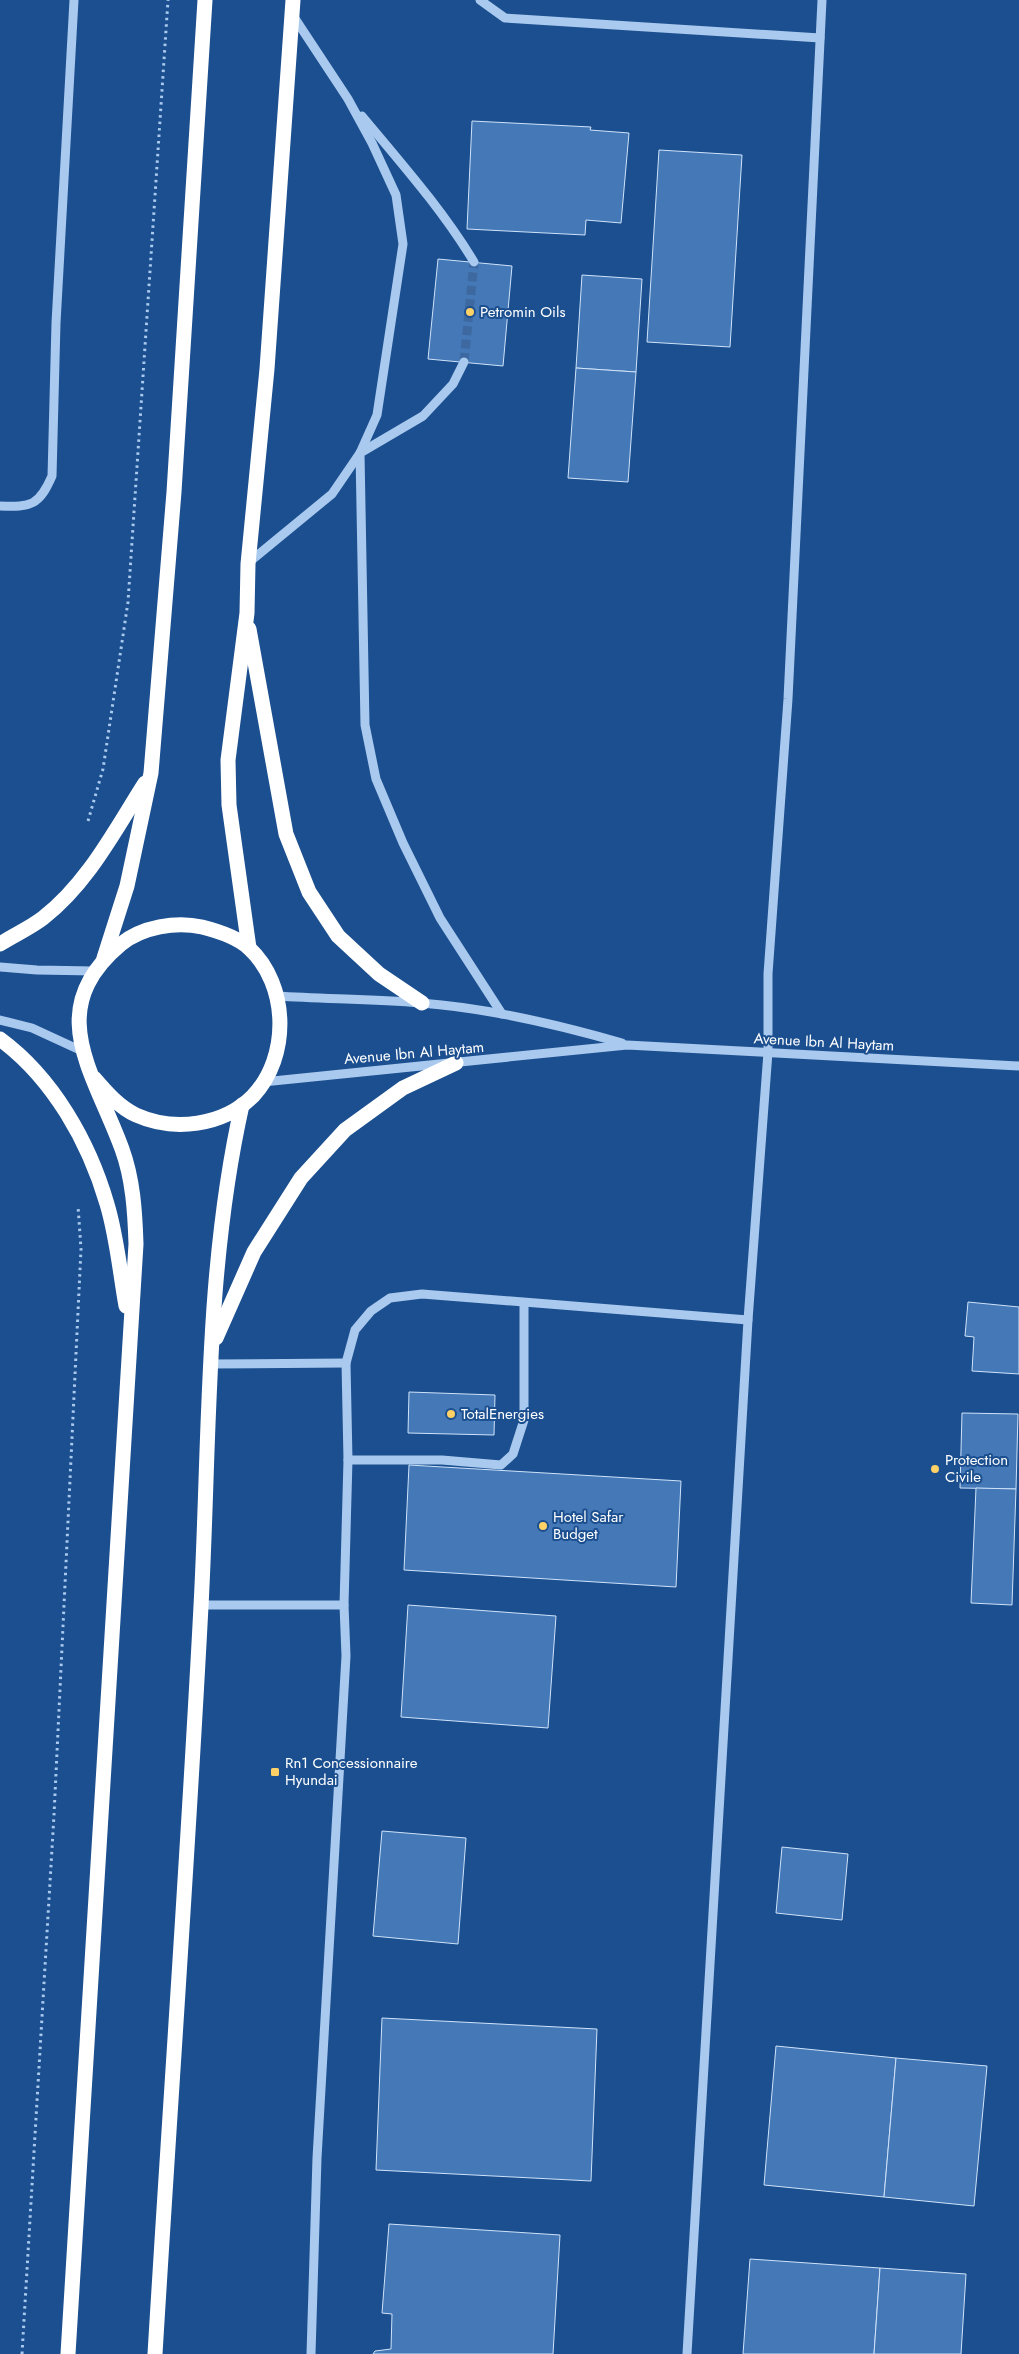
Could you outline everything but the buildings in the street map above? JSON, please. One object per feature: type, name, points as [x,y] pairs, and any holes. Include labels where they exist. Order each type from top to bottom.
[{"type":"highway","points":[[104,958],[127,886],[151,773],[174,492],[204,0]]},
{"type":"highway","points":[[249,948],[229,805],[228,767],[246,613],[248,564],[267,369],[292,7]]},
{"type":"highway","points":[[246,613],[286,834],[309,892],[338,936],[379,974],[422,1003]]},
{"type":"highway","points":[[0,944],[42,918],[77,885],[92,866],[151,773]]},
{"type":"highway","points":[[68,2354],[136,1244],[134,1197],[123,1151],[82,1051],[79,1030],[80,1009],[85,989],[94,971],[104,958],[129,938],[159,926],[190,924],[222,932],[249,948],[266,970],[277,996],[281,1026],[275,1055],[263,1082],[254,1095],[242,1105],[217,1119],[190,1125],[162,1124],[135,1115],[112,1099],[94,1078]]},
{"type":"highway","points":[[0,1040],[12,1048],[38,1074],[59,1102],[78,1131],[95,1168],[108,1206],[130,1328]]},
{"type":"highway","points":[[210,1359],[254,1252],[301,1178],[345,1130],[403,1088],[456,1063]]},
{"type":"highway","points":[[155,2354],[201,1605],[210,1359],[222,1216],[230,1159],[242,1105]]},
{"type":"street","points":[[0,506],[25,507],[39,500],[52,476],[56,323],[74,0]]},
{"type":"street","points":[[480,0],[505,18],[820,38]]},
{"type":"street","points":[[687,2354],[748,1320],[768,1052],[768,974],[788,699],[822,0]]},
{"type":"street","points":[[248,564],[332,494],[360,453],[377,415],[403,244],[396,195],[372,142],[292,7]]},
{"type":"street","points":[[348,99],[435,204],[455,231],[474,262]]},
{"type":"street","points":[[360,453],[424,416],[453,384],[464,362]]},
{"type":"street","points":[[360,453],[365,725],[376,779],[403,843],[440,918],[502,1014]]},
{"type":"street","points":[[0,967],[94,971]]},
{"type":"street","name":"Avenue Ibn Al Haytam","points":[[277,996],[422,1003],[502,1014],[570,1028],[627,1045]]},
{"type":"street","points":[[0,1020],[32,1028],[82,1051]]},
{"type":"street","name":"Avenue Ibn Al Haytam","points":[[263,1082],[627,1045],[1019,1066]]},
{"type":"street","points":[[310,2354],[318,2158],[346,1656],[344,1605],[348,1460],[346,1363],[355,1330],[370,1311],[390,1298],[422,1294],[748,1320]]},
{"type":"street","points":[[348,1460],[442,1460],[501,1465],[513,1454],[524,1420],[524,1302]]},
{"type":"street","points":[[210,1359],[346,1363]]},
{"type":"street","points":[[201,1605],[344,1605]]},
{"type":"path","points":[[87,825],[103,769],[128,602],[168,0]]},
{"type":"path","points":[[22,2354],[54,1816],[81,1249],[77,1201]]},
{"type":"tunnel","points":[[464,362],[474,262]]},
{"type":"place","name":"Petromin Oils","points":[[470,312]]},
{"type":"place","name":"TotalEnergies","points":[[451,1414]]},
{"type":"place","name":"Protection Civile","points":[[935,1469]]},
{"type":"place","name":"Hotel Safar Budget","points":[[543,1526]]},
{"type":"place","name":"Rn1 Concessionnaire Hyundai","points":[[275,1772]]}]
